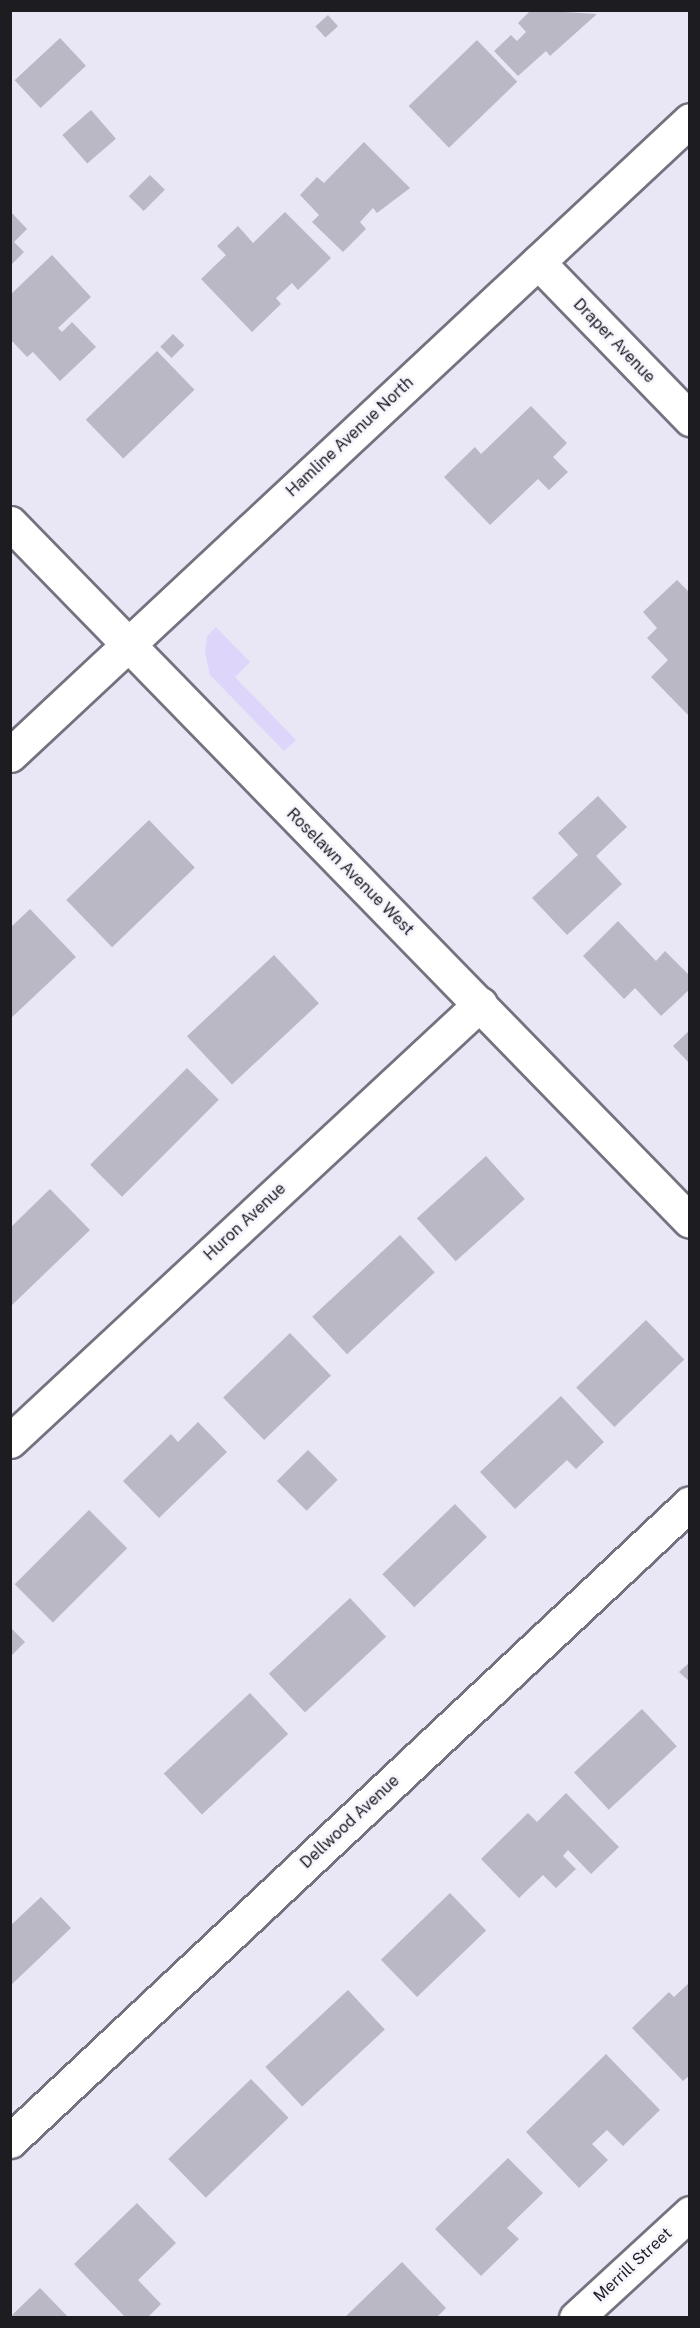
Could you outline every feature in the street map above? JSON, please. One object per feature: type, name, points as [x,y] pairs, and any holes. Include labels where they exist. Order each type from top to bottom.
[{"type":"street","name":"Hamline Avenue North","points":[[10,755],[690,120]]},
{"type":"street","name":"Draper Avenue","points":[[538,262],[690,419]]},
{"type":"street","name":"Roselawn Avenue West","points":[[10,523],[126,646],[480,1004],[690,1221]]},
{"type":"street","name":"Huron Avenue","points":[[10,1441],[480,1004]]},
{"type":"street","name":"Dellwood Avenue","points":[[10,2141],[690,1503]]},
{"type":"street","name":"Merrill Street","points":[[576,2318],[690,2212]]},
{"type":"shaded area","points":[[216,627],[250,662],[235,677],[296,740],[284,751],[210,675],[205,652],[207,636]]},
{"type":"building","points":[[531,10],[597,14],[550,56],[546,51],[518,76],[494,51],[511,35],[517,41],[526,32],[518,23]]},
{"type":"building","points":[[328,15],[338,26],[325,38],[315,26]]},
{"type":"building","points":[[60,38],[86,66],[41,108],[15,80]]},
{"type":"building","points":[[477,40],[517,82],[449,148],[409,106]]},
{"type":"building","points":[[91,110],[116,139],[87,164],[62,135]]},
{"type":"building","points":[[364,142],[410,188],[377,213],[373,208],[360,222],[366,229],[343,252],[312,222],[319,215],[300,195],[317,177],[324,183]]},
{"type":"building","points":[[150,175],[165,190],[144,211],[129,196]]},
{"type":"building","points":[[10,211],[27,229],[14,242],[24,252],[10,266]]},
{"type":"building","points":[[285,212],[331,258],[298,290],[292,283],[276,298],[281,304],[252,332],[201,279],[226,255],[217,246],[238,226],[253,243]]},
{"type":"building","points":[[52,255],[91,297],[58,328],[62,332],[72,322],[96,347],[60,381],[33,352],[27,357],[10,339],[10,295]]},
{"type":"building","points":[[173,334],[184,345],[172,358],[160,347]]},
{"type":"building","points":[[157,351],[195,390],[123,459],[86,420]]},
{"type":"building","points":[[531,406],[567,443],[553,457],[568,472],[549,490],[538,479],[490,525],[444,477],[475,447],[481,454]]},
{"type":"building","points":[[677,580],[690,593],[690,717],[651,677],[668,660],[647,638],[657,628],[643,612]]},
{"type":"building","points":[[598,796],[627,827],[596,856],[622,884],[567,935],[532,898],[578,855],[558,833]]},
{"type":"building","points":[[149,820],[195,867],[112,947],[66,900]]},
{"type":"building","points":[[30,909],[76,957],[10,1019],[10,928]]},
{"type":"building","points":[[618,921],[656,961],[665,951],[690,976],[690,989],[661,1016],[635,988],[624,999],[583,956]]},
{"type":"building","points":[[274,955],[319,1003],[232,1084],[187,1036]]},
{"type":"building","points":[[690,1030],[690,1064],[673,1046]]},
{"type":"building","points":[[187,1068],[219,1100],[122,1197],[90,1165]]},
{"type":"building","points":[[486,1156],[525,1199],[456,1261],[417,1218]]},
{"type":"building","points":[[50,1189],[90,1230],[10,1307],[10,1228]]},
{"type":"building","points":[[400,1235],[435,1272],[347,1354],[312,1317]]},
{"type":"building","points":[[646,1320],[684,1360],[614,1427],[576,1387]]},
{"type":"building","points":[[290,1333],[331,1375],[264,1440],[223,1398]]},
{"type":"building","points":[[561,1396],[604,1442],[576,1469],[567,1460],[515,1509],[480,1472]]},
{"type":"building","points":[[198,1422],[227,1452],[159,1518],[123,1481],[171,1434],[178,1442]]},
{"type":"building","points":[[308,1450],[338,1480],[307,1511],[277,1481]]},
{"type":"building","points":[[455,1504],[487,1537],[414,1607],[382,1574]]},
{"type":"building","points":[[89,1510],[127,1548],[53,1622],[15,1584]]},
{"type":"building","points":[[350,1598],[386,1637],[305,1712],[269,1674]]},
{"type":"building","points":[[10,1627],[25,1642],[10,1657]]},
{"type":"building","points":[[690,1662],[690,1682],[679,1672]]},
{"type":"building","points":[[250,1693],[288,1734],[202,1814],[164,1773]]},
{"type":"building","points":[[642,1709],[677,1746],[609,1810],[574,1772]]},
{"type":"building","points":[[566,1793],[619,1847],[591,1874],[568,1850],[563,1856],[576,1869],[556,1888],[543,1875],[519,1898],[481,1859],[528,1813],[537,1822]]},
{"type":"building","points":[[450,1893],[486,1930],[417,1997],[381,1960]]},
{"type":"building","points":[[41,1897],[71,1928],[10,1986],[10,1926]]},
{"type":"building","points":[[690,1982],[690,2075],[683,2081],[632,2028],[669,1992],[674,1997]]},
{"type":"building","points":[[348,1990],[385,2029],[302,2107],[265,2067]]},
{"type":"building","points":[[606,2054],[660,2110],[623,2146],[607,2130],[592,2144],[608,2160],[579,2188],[526,2132]]},
{"type":"building","points":[[251,2079],[289,2118],[206,2198],[168,2159]]},
{"type":"building","points":[[508,2158],[543,2193],[507,2228],[519,2239],[481,2276],[435,2229]]},
{"type":"building","points":[[137,2203],[176,2243],[138,2280],[161,2304],[147,2318],[126,2318],[74,2264]]},
{"type":"building","points":[[402,2262],[446,2308],[436,2318],[344,2318]]},
{"type":"building","points":[[40,2288],[69,2318],[10,2318],[10,2317]]}]
